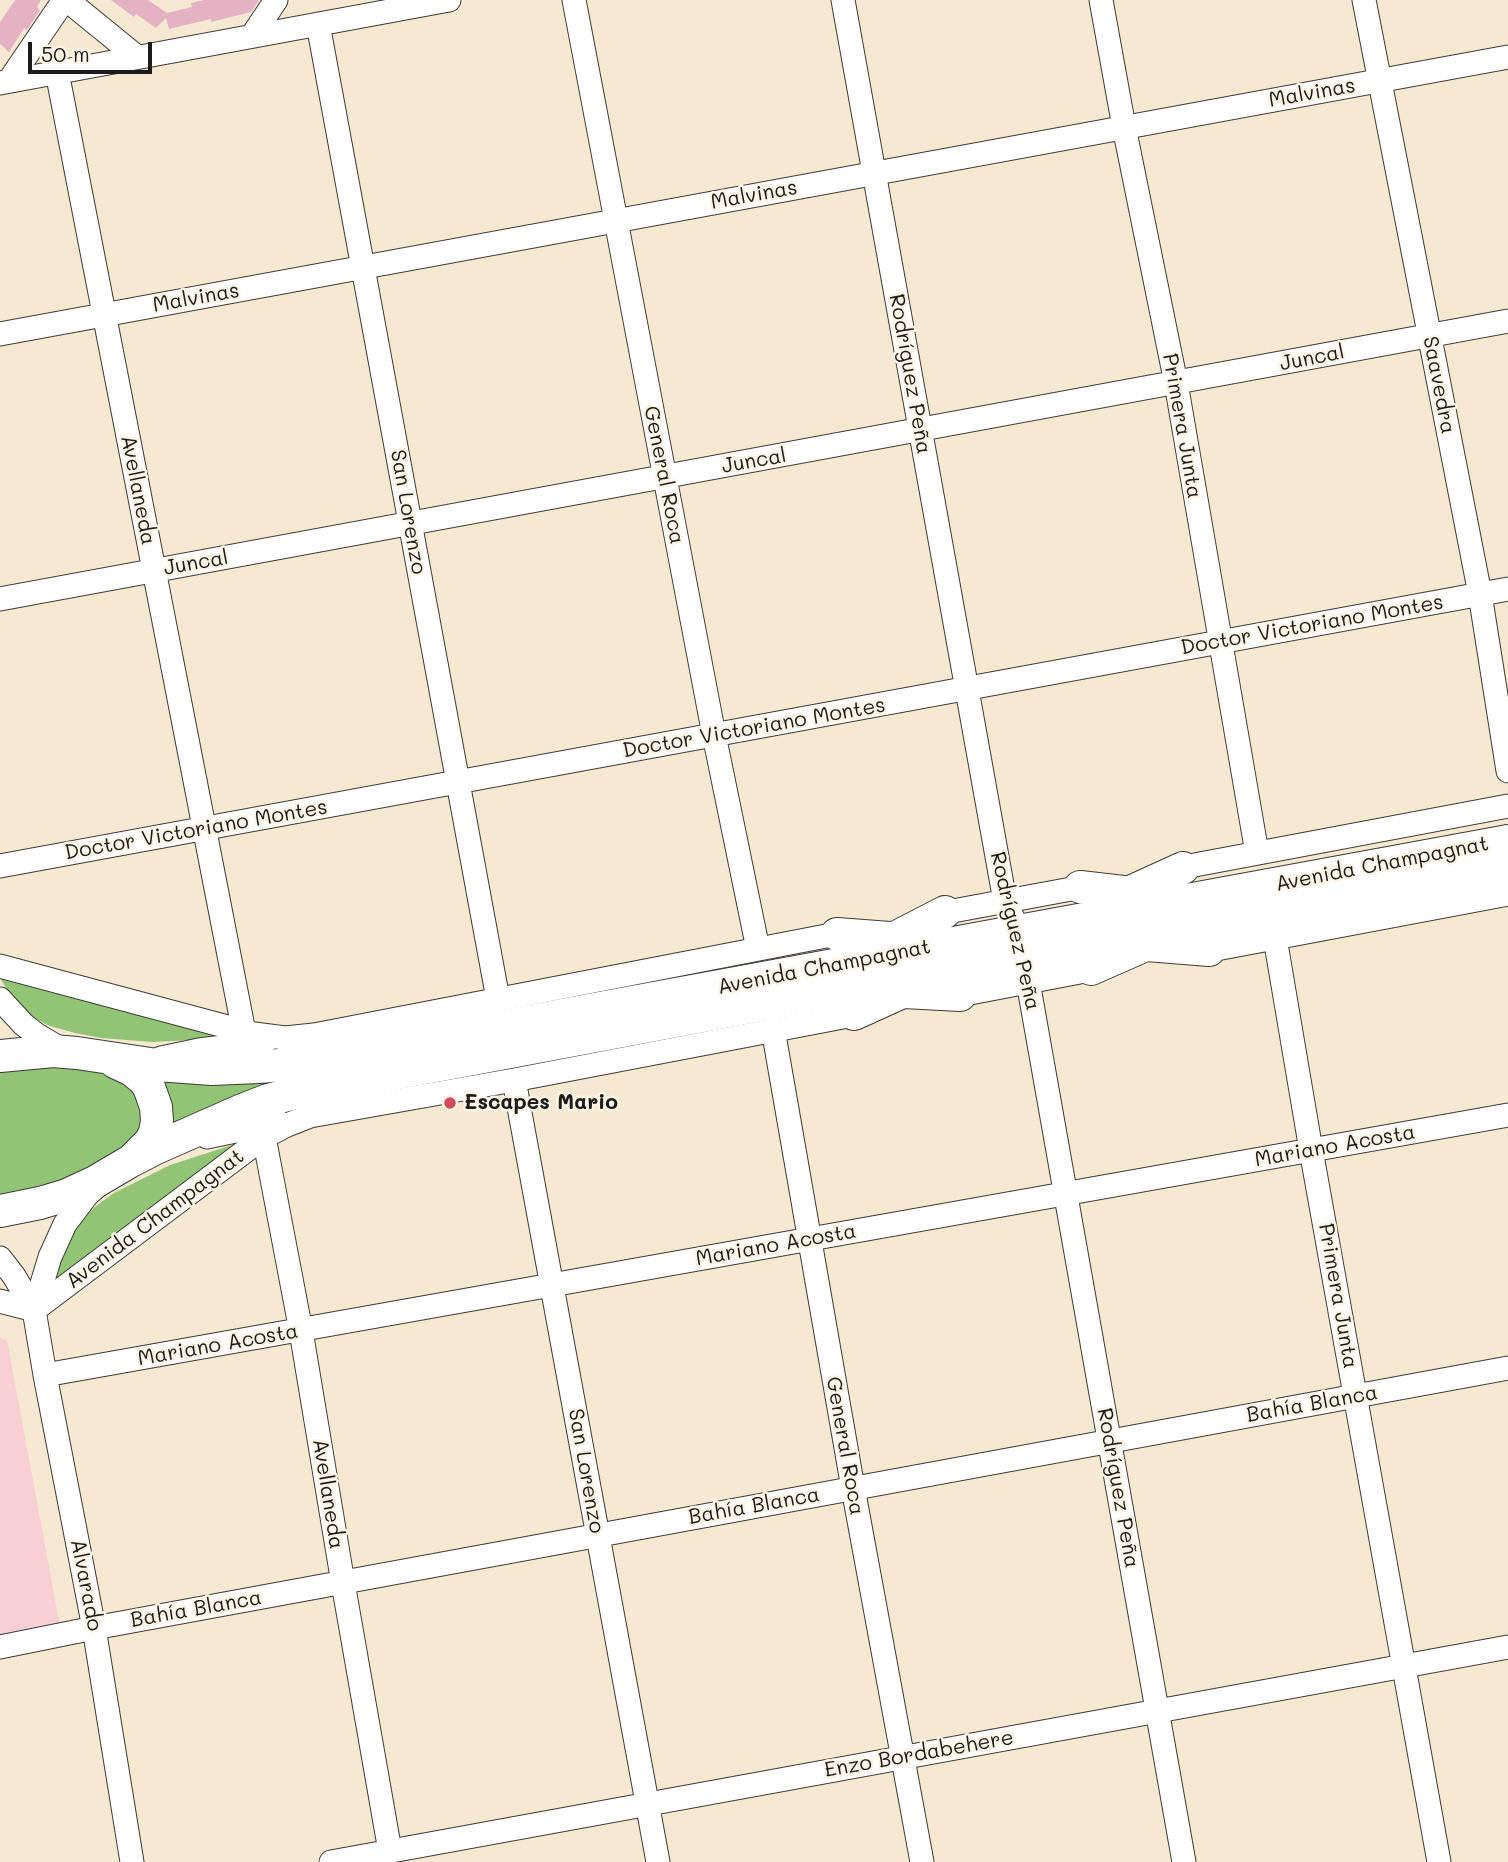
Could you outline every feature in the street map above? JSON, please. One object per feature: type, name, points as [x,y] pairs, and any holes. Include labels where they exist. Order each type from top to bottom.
[{"type":"highway","name":"Avenida Champagnat","points":[[1196,926],[1508,841]]},
{"type":"highway","name":"Avenida Champagnat","points":[[0,1056],[53,1051],[184,1068],[212,1069],[301,1063],[845,975],[952,955],[1024,957],[1508,867]]},
{"type":"highway","points":[[1088,944],[1128,893],[1183,868]]},
{"type":"highway","points":[[1080,887],[1128,893],[1196,926]]},
{"type":"highway","points":[[1088,944],[1147,945],[1196,926]]},
{"type":"highway","points":[[845,975],[895,938],[952,955]]},
{"type":"highway","points":[[845,975],[902,992],[952,955]]},
{"type":"highway","name":"Avenida Champagnat","points":[[0,1211],[67,1195],[134,1160],[268,1100],[845,975]]},
{"type":"highway","points":[[87,1055],[119,1063],[138,1074],[149,1087],[158,1121],[151,1141],[134,1160]]},
{"type":"street","points":[[5,82],[65,0],[137,57]]},
{"type":"street","points":[[252,36],[276,0]]},
{"type":"street","points":[[5,82],[318,24],[382,6],[449,0]]},
{"type":"street","name":"General Roca","points":[[574,0],[714,735],[758,949]]},
{"type":"street","name":"Rodríguez Peña","points":[[843,0],[1006,901],[1024,957],[1184,1862]]},
{"type":"street","name":"Primera Junta","points":[[1101,0],[1176,383],[1257,853]]},
{"type":"street","name":"Saavedra","points":[[1364,0],[1480,594],[1508,771]]},
{"type":"street","name":"San Lorenzo","points":[[318,24],[498,999]]},
{"type":"street","name":"Malvinas","points":[[0,334],[1508,57]]},
{"type":"street","name":"Avellaneda","points":[[57,72],[244,1032]]},
{"type":"street","name":"Juncal","points":[[0,599],[1508,321]]},
{"type":"street","name":"Doctor Victoriano Montes","points":[[0,866],[1508,589]]},
{"type":"street","name":"Avenida Champagnat","points":[[134,1160],[240,1129],[514,1080],[773,1029],[845,975],[952,955],[1006,901],[1508,806]]},
{"type":"street","name":"Avenida Champagnat","points":[[1196,926],[1275,937],[1508,894]]},
{"type":"street","name":"Primera Junta","points":[[1275,937],[1439,1862]]},
{"type":"street","name":"Avenida Champagnat","points":[[138,1062],[198,1050],[299,1038],[758,949],[845,975]]},
{"type":"street","name":"Avenida Champagnat","points":[[0,966],[244,1032],[299,1038]]},
{"type":"street","points":[[0,999],[37,1035],[59,1048],[87,1055]]},
{"type":"street","name":"General Roca","points":[[773,1029],[922,1862]]},
{"type":"street","name":"San Lorenzo","points":[[514,1080],[658,1862]]},
{"type":"street","name":"Mariano Acosta","points":[[45,1375],[1508,1115]]},
{"type":"street","name":"Avenida Champagnat","points":[[34,1310],[264,1138],[310,1116]]},
{"type":"street","name":"Avellaneda","points":[[264,1138],[302,1331],[390,1851]]},
{"type":"street","name":"Alvarado","points":[[34,1310],[50,1257],[65,1224],[87,1195],[134,1160]]},
{"type":"street","name":"Alvarado","points":[[0,1258],[34,1310],[94,1628],[132,1862]]},
{"type":"street","points":[[0,1301],[34,1310]]},
{"type":"street","name":"Bahía Blanca","points":[[0,1647],[1508,1368]]},
{"type":"street","name":"Enzo Bordabehere","points":[[331,1862],[1508,1647]]},
{"type":"shaded area","points":[[0,1338],[7,1340],[62,1637],[0,1647]]},
{"type":"green space","points":[[1004,943],[168,1133],[157,1075]]},
{"type":"green space","points":[[0,974],[230,1036],[152,1042],[75,1033],[34,1018],[6,988]]},
{"type":"green space","points":[[61,1063],[107,1072],[133,1086],[144,1122],[132,1141],[87,1174],[0,1201],[0,1067]]},
{"type":"green space","points":[[254,1138],[52,1287],[58,1256],[81,1220],[96,1206],[114,1193],[170,1165]]},
{"type":"building","points":[[15,0],[41,0],[37,7],[40,10],[27,30],[24,28],[9,52],[0,44],[0,22]]},
{"type":"building","points":[[111,0],[148,0],[167,13],[192,7],[191,3],[204,0],[259,0],[251,12],[169,29],[166,18],[156,28],[136,14],[134,17]]},
{"type":"place","name":"Escapes Mario","points":[[450,1103]]}]
